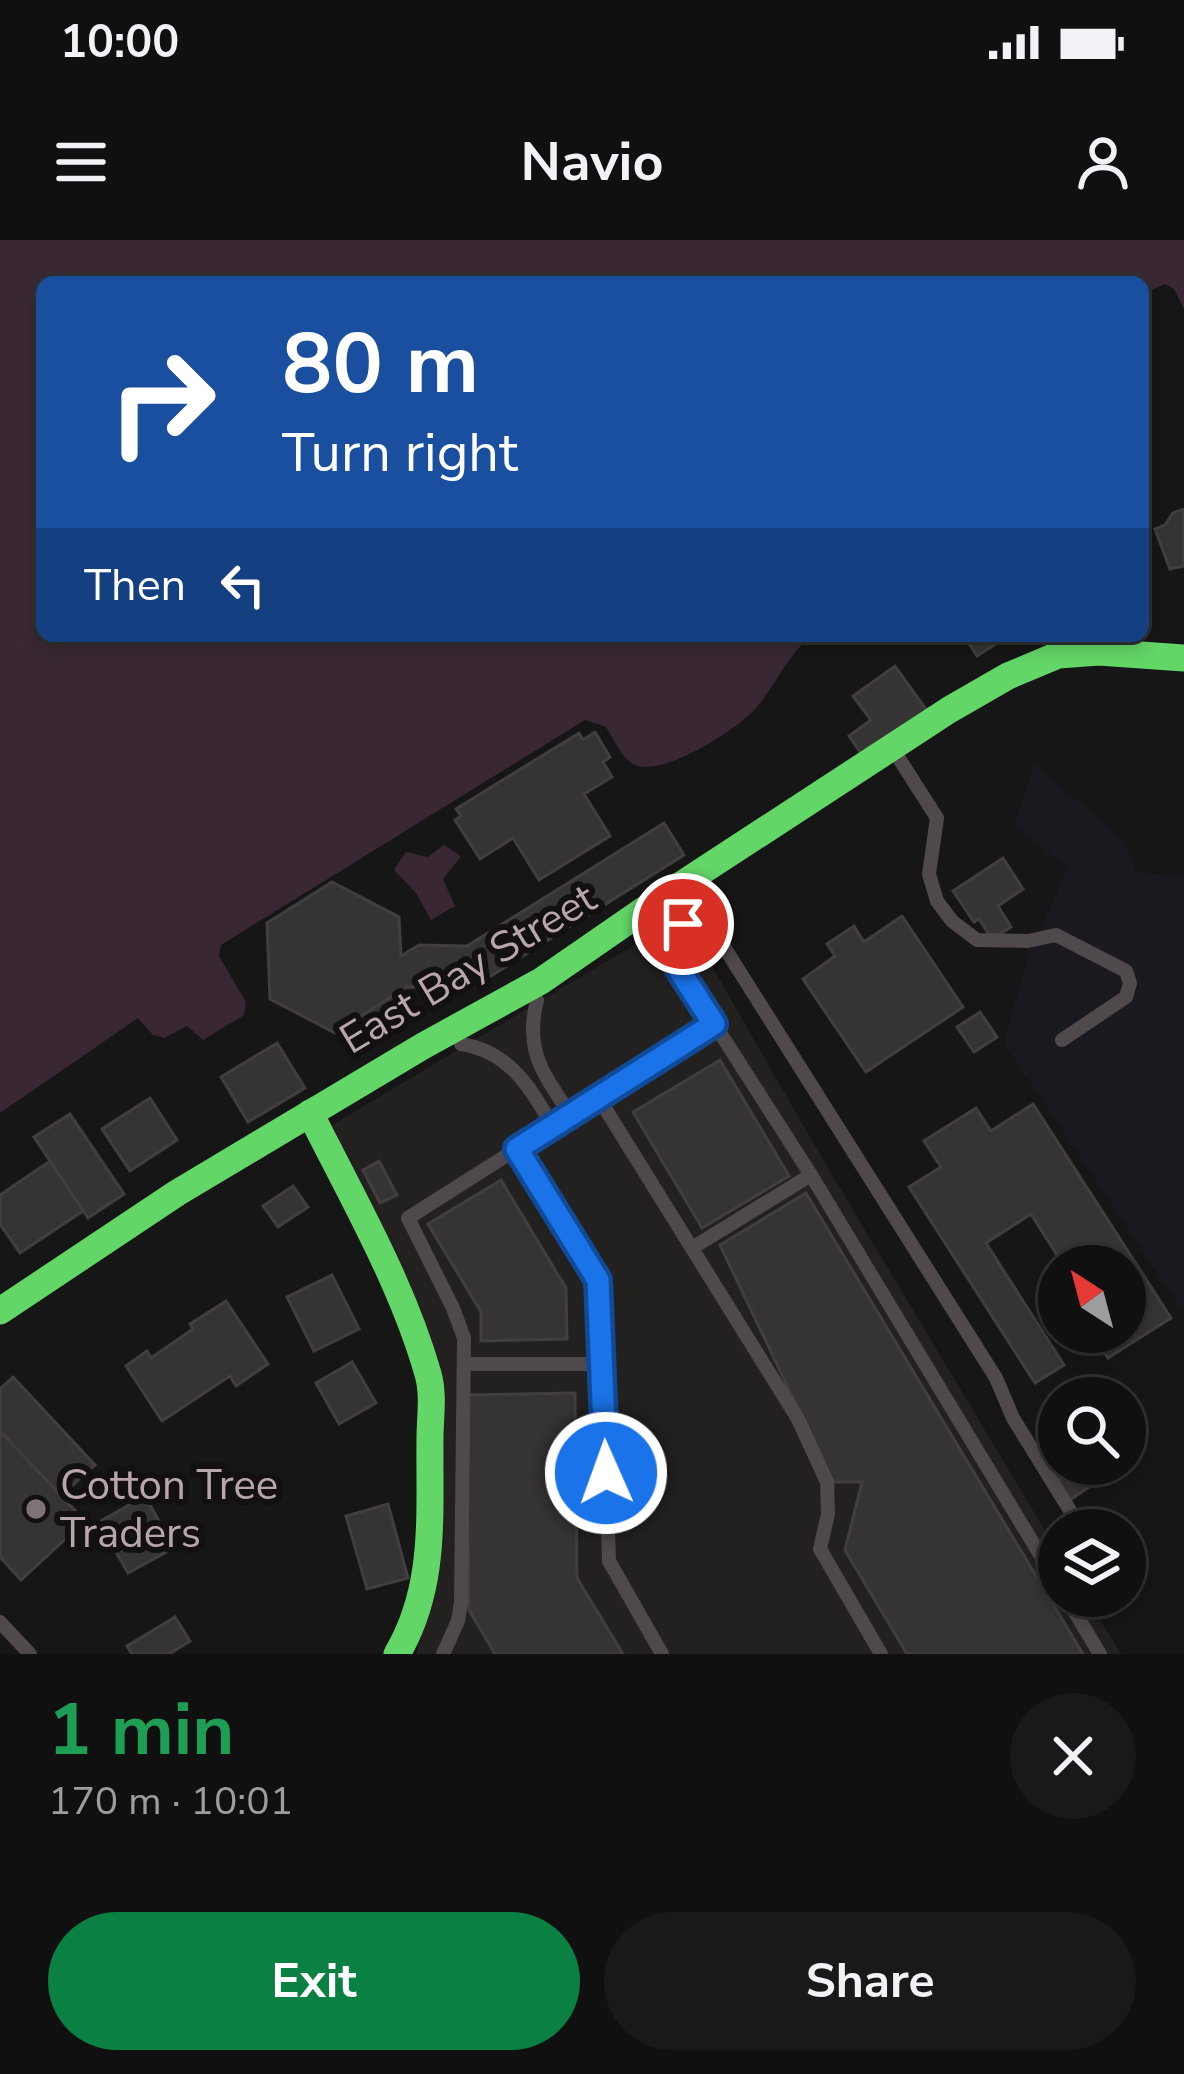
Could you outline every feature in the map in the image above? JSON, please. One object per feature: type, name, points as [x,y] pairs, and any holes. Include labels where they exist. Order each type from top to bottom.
[{"type":"main road","name":"East Bay Street","points":[[0,1311],[177,1193],[541,981],[1009,676],[1058,656],[1099,652],[1184,658]]},
{"type":"main road","points":[[310,1113],[356,1204],[430,1379],[430,1550],[421,1606],[398,1654]]},
{"type":"lane","points":[[892,748],[937,818],[929,874],[937,901],[952,921],[977,940],[1028,941],[1056,935],[1126,971],[1130,983],[1126,997],[1062,1040]]},
{"type":"lane","points":[[676,889],[683,924],[678,968],[811,1175],[1038,1551]]},
{"type":"lane","points":[[676,889],[996,1378],[1012,1418],[1069,1509]]},
{"type":"lane","points":[[541,981],[532,1017],[532,1047],[571,1116]]},
{"type":"lane","points":[[442,1654],[461,1603],[464,1338],[408,1218],[714,1024]]},
{"type":"lane","points":[[439,1038],[476,1046],[508,1063],[530,1086],[554,1127]]},
{"type":"lane","points":[[598,1097],[798,1419],[827,1481],[828,1514],[820,1549],[881,1654]]},
{"type":"lane","points":[[517,1149],[598,1280],[609,1561],[662,1654]]},
{"type":"lane","points":[[692,1248],[811,1175]]},
{"type":"lane","points":[[465,1364],[602,1364]]},
{"type":"lane","points":[[1078,1617],[1100,1654]]},
{"type":"lane","points":[[0,1622],[30,1654]]},
{"type":"shaded area","points":[[0,240],[1184,240],[1184,309],[1174,289],[1165,284],[1149,291],[1149,276],[36,276],[36,642],[806,642],[745,718],[679,759],[646,767],[633,764],[606,727],[585,720],[221,945],[219,956],[246,1002],[244,1015],[203,1040],[187,1026],[164,1038],[153,1035],[138,1018],[0,1113]]},
{"type":"shaded area","points":[[1034,764],[1122,839],[1136,871],[1184,879],[1184,1305],[1180,1307],[1146,1256],[1146,1245],[1139,1245],[1004,1044],[1027,959],[1068,868],[1014,826]]},
{"type":"shaded area","points":[[444,845],[461,856],[443,879],[455,906],[431,920],[416,893],[394,870],[406,852],[428,857]]},
{"type":"shaded area","points":[[683,916],[1038,1519],[1038,1617],[1098,1617],[1121,1654],[417,1654],[441,1373],[332,1125]]},
{"type":"building","points":[[1184,509],[1184,566],[1170,569],[1155,529]]},
{"type":"building","points":[[968,642],[999,642],[977,656]]},
{"type":"building","points":[[895,666],[930,715],[866,760],[849,736],[871,720],[853,696]]},
{"type":"building","points":[[595,732],[610,757],[603,762],[612,777],[584,794],[610,836],[539,880],[513,838],[480,859],[455,820],[461,816],[456,809],[579,733],[583,740]]},
{"type":"building","points":[[664,823],[684,855],[470,989],[407,987],[335,1033],[270,999],[267,923],[332,882],[399,917],[401,956],[419,945],[467,946]]},
{"type":"building","points":[[1003,858],[1023,889],[998,906],[1011,927],[992,939],[953,891]]},
{"type":"building","points":[[902,916],[963,1007],[866,1072],[803,979],[835,956],[827,944],[854,926],[864,942]]},
{"type":"building","points":[[393,996],[400,1021],[364,1044],[343,1027]]},
{"type":"building","points":[[980,1012],[997,1037],[974,1052],[957,1027]]},
{"type":"building","points":[[277,1043],[305,1088],[248,1122],[221,1077]]},
{"type":"building","points":[[720,1060],[789,1176],[702,1228],[633,1112]]},
{"type":"building","points":[[150,1098],[177,1140],[130,1171],[102,1129]]},
{"type":"building","points":[[1033,1104],[1124,1245],[1051,1245],[1031,1214],[986,1243],[1038,1324],[1038,1353],[1056,1353],[1064,1365],[1035,1383],[909,1187],[941,1167],[924,1141],[976,1108],[991,1131]]},
{"type":"building","points":[[70,1114],[124,1194],[88,1218],[34,1137]]},
{"type":"building","points":[[50,1161],[83,1211],[20,1253],[0,1224],[0,1195]]},
{"type":"building","points":[[379,1161],[397,1195],[380,1203],[363,1170]]},
{"type":"building","points":[[501,1180],[566,1288],[567,1339],[481,1341],[481,1312],[428,1224]]},
{"type":"building","points":[[293,1186],[308,1207],[278,1227],[263,1206]]},
{"type":"building","points":[[806,1193],[1038,1579],[1038,1617],[1061,1617],[1083,1654],[907,1654],[845,1550],[862,1482],[833,1482],[720,1245]]},
{"type":"building","points":[[332,1275],[359,1329],[314,1351],[287,1297]]},
{"type":"building","points":[[1146,1279],[1171,1318],[1146,1334]]},
{"type":"building","points":[[226,1301],[268,1364],[236,1386],[230,1376],[162,1421],[126,1366],[147,1351],[151,1358]]},
{"type":"building","points":[[352,1362],[376,1403],[339,1424],[316,1383]]},
{"type":"building","points":[[13,1377],[95,1465],[61,1496],[0,1431],[0,1389]]},
{"type":"building","points":[[575,1393],[577,1578],[623,1654],[495,1654],[469,1610],[466,1395]]},
{"type":"building","name":"Cotton Tree Traders","points":[[0,1431],[85,1521],[21,1580],[0,1557]]},
{"type":"building","points":[[1060,1485],[1092,1485],[1070,1500]]},
{"type":"building","points":[[145,1496],[174,1548],[128,1573],[99,1522]]},
{"type":"building","points":[[388,1504],[408,1578],[367,1589],[346,1516]]},
{"type":"building","points":[[175,1617],[190,1641],[169,1654],[132,1654],[127,1646]]},
{"type":"traffic: fast","points":[[0,1311],[177,1193],[541,981],[667,894],[1008,676],[1058,655],[1099,652],[1184,658]]},
{"type":"traffic: fast","points":[[310,1113],[390,1274],[430,1382],[430,1522],[425,1576],[397,1654]]},
{"type":"place","name":"Cotton Tree Traders","points":[[36,1509]]},
{"type":"route","points":[[606,1473],[598,1280],[517,1149],[714,1024],[678,968],[683,924]]}]
